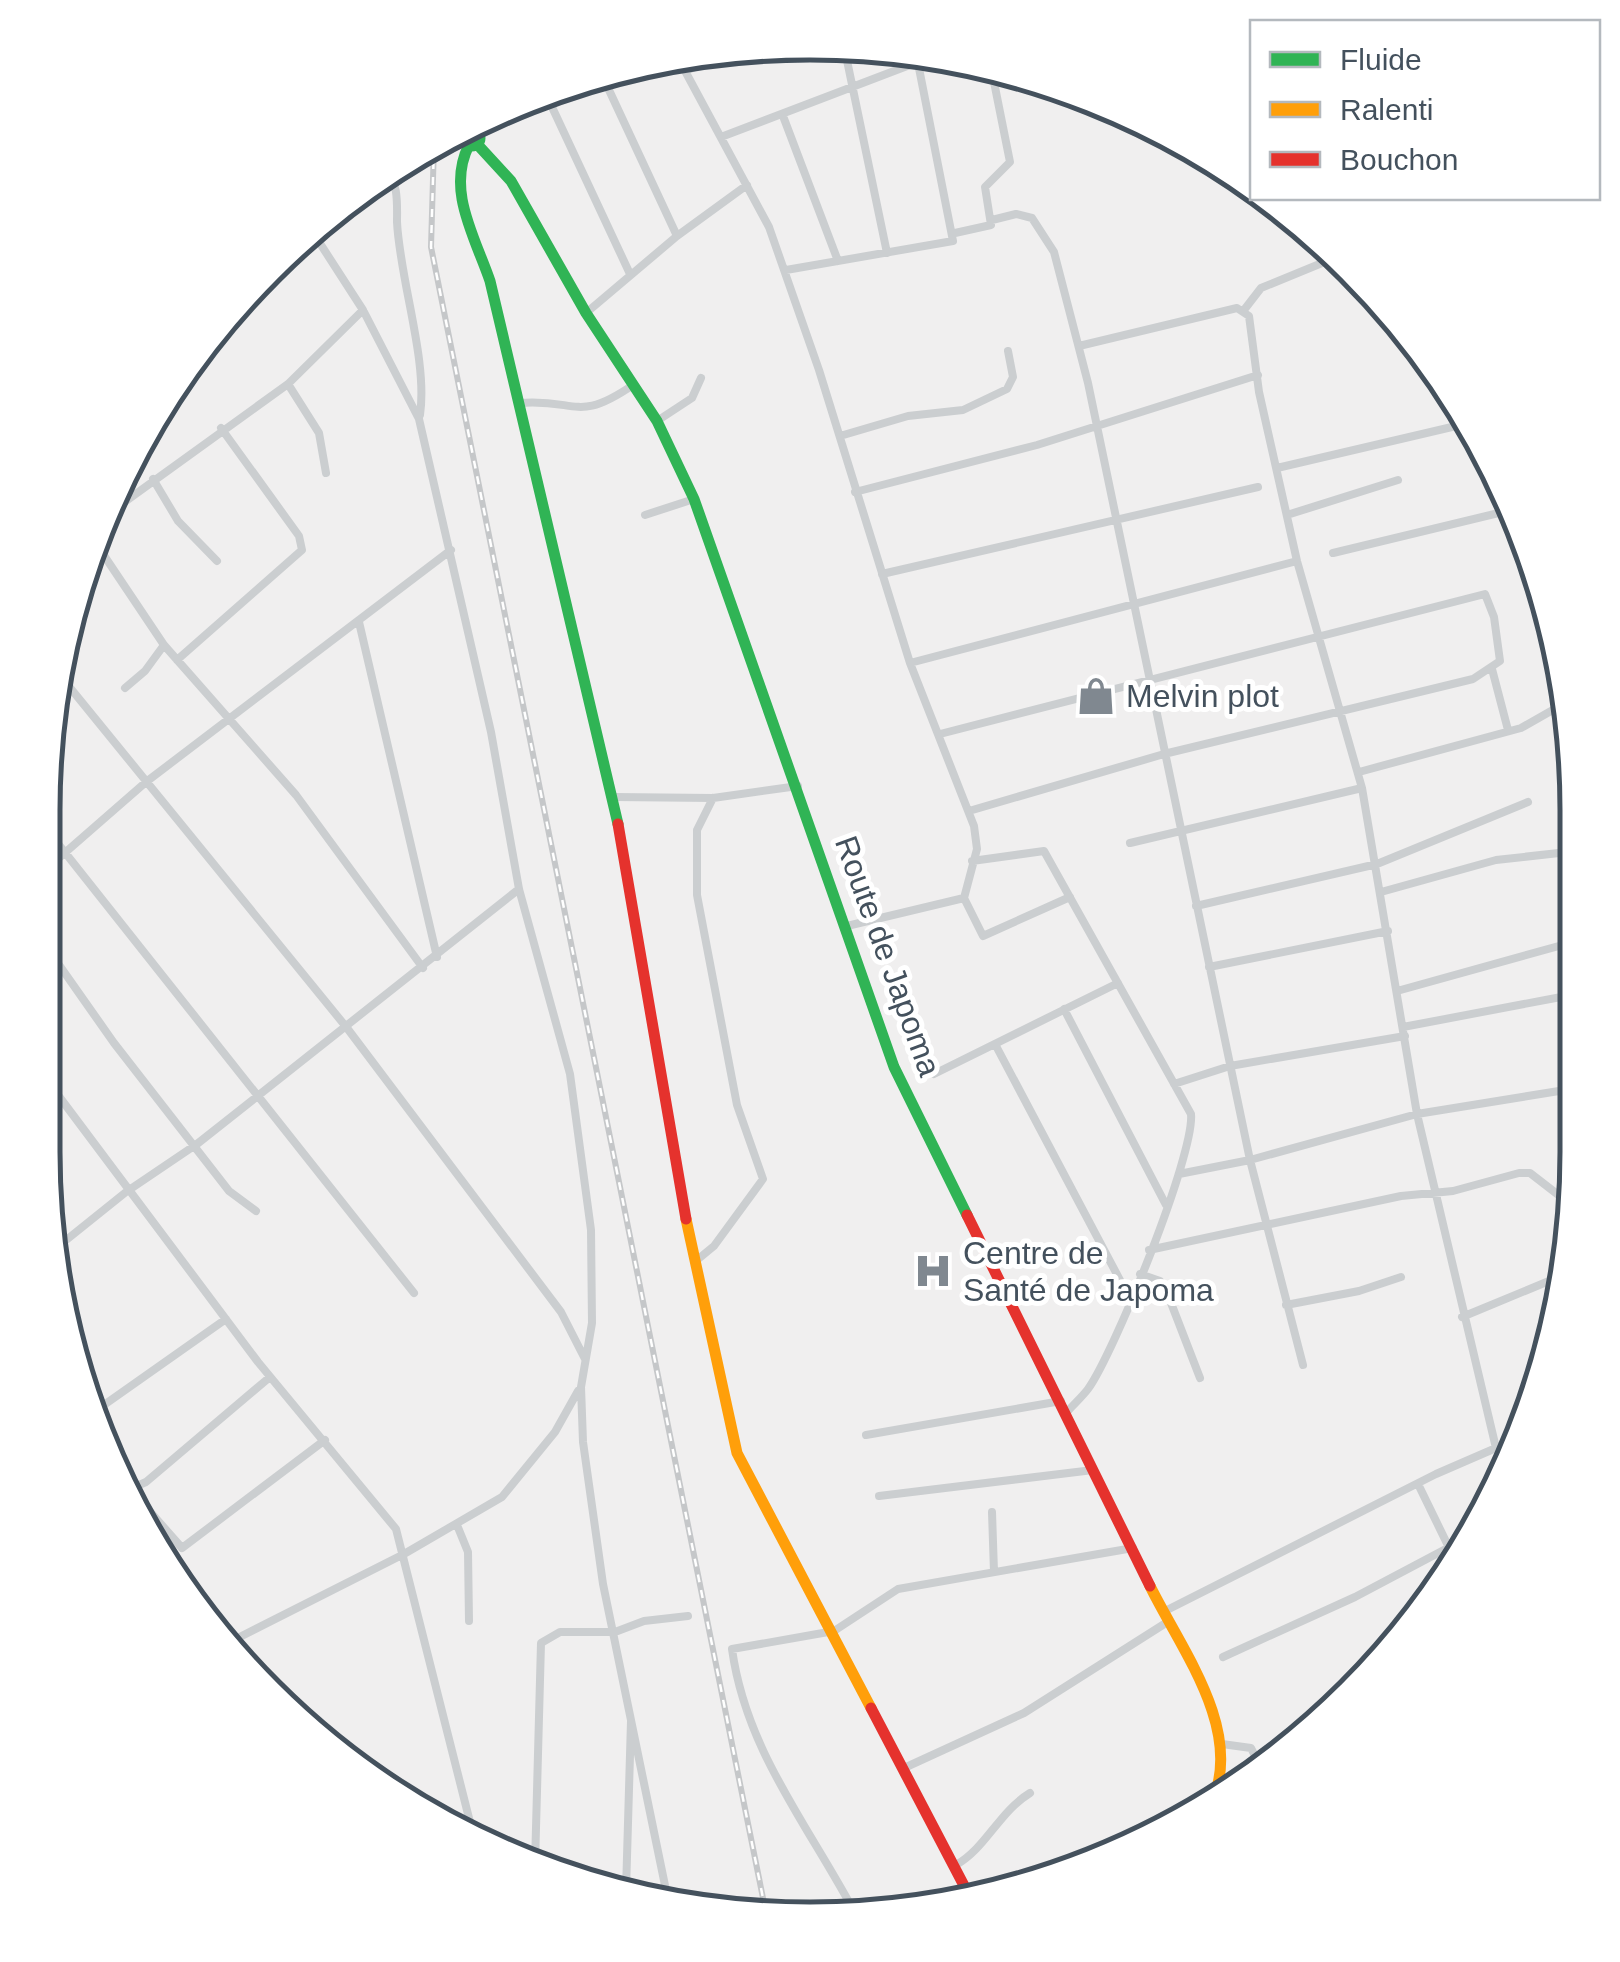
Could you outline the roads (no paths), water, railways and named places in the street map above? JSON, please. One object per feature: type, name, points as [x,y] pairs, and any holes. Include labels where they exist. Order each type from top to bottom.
[{"type":"street","points":[[847,62],[887,254]]},
{"type":"street","points":[[721,137],[783,116],[901,65]]},
{"type":"street","points":[[786,270],[948,244],[955,233],[919,68]]},
{"type":"street","points":[[685,71],[748,185],[786,270],[910,663],[970,811],[977,849],[964,898],[983,936],[1070,897]]},
{"type":"street","points":[[992,220],[985,187],[1006,170],[1011,152],[995,84]]},
{"type":"street","points":[[608,88],[677,236]]},
{"type":"street","points":[[552,106],[630,274]]},
{"type":"street","points":[[783,116],[838,261]]},
{"type":"street","name":"Route de Japoma","points":[[472,140],[512,180],[586,313],[657,421],[694,499],[894,1067],[1167,1616],[1200,1695],[1221,1730],[1222,1744]]},
{"type":"street","points":[[465,144],[458,170],[463,203],[490,281],[614,797],[662,1100],[697,1260],[707,1332],[737,1453],[834,1630],[965,1886]]},
{"type":"street","points":[[586,313],[677,236],[748,185]]},
{"type":"street","points":[[393,186],[398,250],[422,384],[419,419]]},
{"type":"street","points":[[955,233],[987,228],[992,220],[1016,214],[1032,218],[1054,252],[1096,424],[1264,1224],[1303,1365]]},
{"type":"street","points":[[319,242],[363,310],[419,419],[491,732],[519,889],[570,1074],[586,1172],[594,1300],[580,1388],[601,1576],[616,1632],[666,1888]]},
{"type":"street","points":[[1079,346],[1244,310],[1261,288],[1322,263]]},
{"type":"street","points":[[128,498],[221,428],[288,384],[363,310]]},
{"type":"street","points":[[1244,310],[1297,561],[1362,788],[1418,1114],[1438,1192],[1462,1317],[1496,1448]]},
{"type":"street","points":[[840,436],[908,416],[963,410],[1007,390],[1013,377],[1008,351]]},
{"type":"street","points":[[855,492],[1037,445],[1258,375]]},
{"type":"street","points":[[657,421],[692,398],[701,378]]},
{"type":"street","points":[[288,384],[319,433],[326,472]]},
{"type":"street","points":[[520,403],[546,401],[592,409],[633,386]]},
{"type":"street","points":[[1277,468],[1455,426]]},
{"type":"street","points":[[177,660],[302,550],[299,536],[221,428]]},
{"type":"street","points":[[153,480],[178,521],[217,561]]},
{"type":"street","points":[[1287,515],[1398,480]]},
{"type":"street","points":[[882,574],[1113,517],[1258,487]]},
{"type":"street","points":[[645,516],[694,499]]},
{"type":"street","points":[[1333,553],[1498,512]]},
{"type":"street","points":[[60,857],[146,782],[451,550]]},
{"type":"street","points":[[105,556],[164,645],[296,795],[422,968]]},
{"type":"street","points":[[910,663],[1297,561]]},
{"type":"street","points":[[940,734],[1485,594],[1500,661],[1473,679],[1429,686],[1340,714],[1164,754],[970,811]]},
{"type":"street","points":[[359,622],[437,957]]},
{"type":"street","points":[[125,688],[145,671],[164,645]]},
{"type":"street","points":[[1492,669],[1508,730]]},
{"type":"street","points":[[70,688],[347,1028],[561,1312],[585,1359]]},
{"type":"street","points":[[1358,772],[1532,724],[1554,711]]},
{"type":"street","points":[[614,797],[713,798],[798,786]]},
{"type":"street","points":[[1130,843],[1362,788]]},
{"type":"street","points":[[697,1260],[710,1252],[763,1179],[737,1104],[697,895],[698,830],[713,798]]},
{"type":"street","points":[[1196,906],[1377,864],[1528,802]]},
{"type":"street","points":[[60,848],[414,1292]]},
{"type":"street","points":[[866,1436],[1064,1406],[1089,1387],[1140,1274],[1179,1174],[1192,1124],[1174,1084],[1044,851],[972,861]]},
{"type":"street","points":[[1381,892],[1496,860],[1560,854]]},
{"type":"street","points":[[65,1241],[347,1028],[519,889]]},
{"type":"street","points":[[847,926],[964,898]]},
{"type":"street","points":[[1209,968],[1388,932]]},
{"type":"street","points":[[1397,990],[1560,946]]},
{"type":"street","points":[[60,965],[114,1043],[197,1144],[230,1191],[256,1211]]},
{"type":"street","points":[[934,1074],[1118,982]]},
{"type":"street","points":[[1174,1084],[1230,1066],[1560,998]]},
{"type":"street","points":[[1064,1009],[1166,1206]]},
{"type":"street","points":[[994,1044],[1130,1299]]},
{"type":"street","points":[[1179,1174],[1250,1160],[1418,1114],[1560,1092]]},
{"type":"street","points":[[60,1100],[126,1192],[270,1376],[396,1529],[441,1723],[469,1820]]},
{"type":"street","points":[[1149,1250],[1520,1173],[1530,1173],[1558,1196]]},
{"type":"street","points":[[1140,1274],[1160,1281],[1166,1290],[1200,1378]]},
{"type":"street","points":[[1286,1304],[1359,1291],[1401,1277]]},
{"type":"street","points":[[1462,1317],[1549,1281]]},
{"type":"street","points":[[104,1405],[226,1319]]},
{"type":"street","points":[[138,1486],[270,1376]]},
{"type":"street","points":[[238,1638],[458,1525],[512,1488],[555,1432],[580,1388]]},
{"type":"street","points":[[156,1520],[182,1548],[325,1440]]},
{"type":"street","points":[[904,1768],[1024,1713],[1167,1616],[1500,1446]]},
{"type":"street","points":[[880,1496],[1096,1470]]},
{"type":"street","points":[[1419,1486],[1448,1547]]},
{"type":"street","points":[[992,1512],[994,1572]]},
{"type":"street","points":[[458,1525],[468,1552],[469,1621]]},
{"type":"street","points":[[1223,1657],[1356,1597],[1447,1547]]},
{"type":"street","points":[[847,1900],[749,1724],[732,1651],[834,1630],[898,1589],[1134,1548]]},
{"type":"street","points":[[536,1850],[541,1643],[560,1632],[616,1632],[644,1621],[688,1616]]},
{"type":"street","points":[[626,1879],[627,1760],[632,1714]]},
{"type":"street","points":[[1220,1780],[1222,1744],[1252,1748],[1255,1755]]},
{"type":"street","points":[[956,1865],[970,1857],[1008,1808],[1030,1793]]},
{"type":"railway","points":[[434,161],[431,247],[763,1900]]},
{"type":"place","name":"Melvin plot","points":[[1096,696]]},
{"type":"place","name":"Centre de Santé de Japoma","points":[[933,1271]]}]
